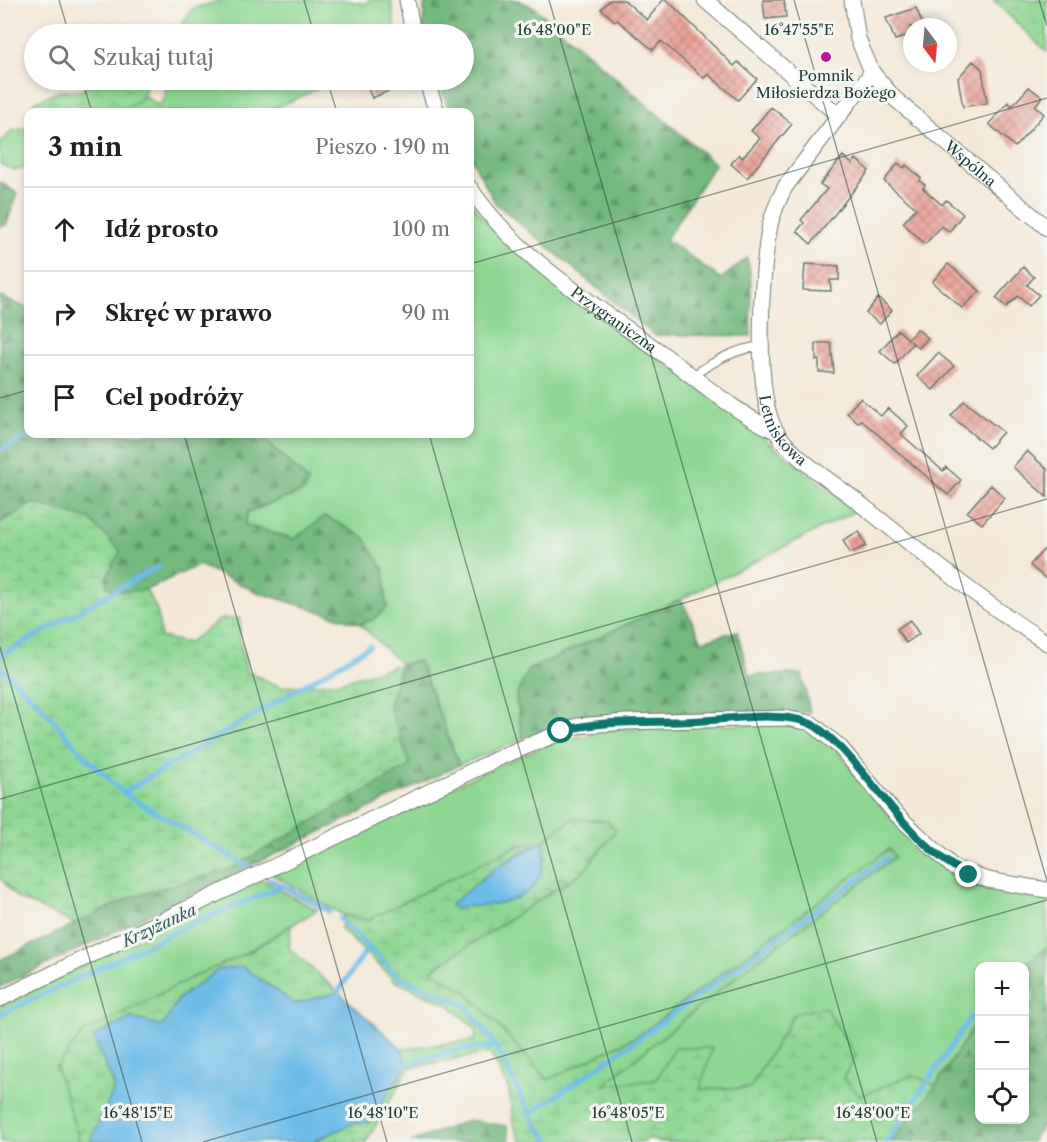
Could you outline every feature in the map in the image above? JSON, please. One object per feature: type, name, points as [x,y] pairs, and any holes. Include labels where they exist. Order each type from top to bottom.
[{"type":"street","points":[[407,0],[411,24]]},
{"type":"street","points":[[705,0],[838,115]]},
{"type":"street","name":"Wspólna","points":[[852,0],[858,39],[872,72],[894,99],[1047,228]]},
{"type":"street","name":"Letniskowa","points":[[872,72],[785,187],[777,203],[766,246],[763,282],[762,346],[766,401],[777,432],[795,453],[904,539],[1047,643]]},
{"type":"street","points":[[429,90],[436,108]]},
{"type":"street","name":"Przygraniczna","points":[[474,194],[487,215],[551,272],[732,406],[777,432]]},
{"type":"street","points":[[0,999],[495,760],[578,726],[737,718],[785,718],[811,723],[840,747],[894,812],[954,868],[988,880],[1047,890]]},
{"type":"lane","points":[[692,376],[720,358],[742,349],[762,346]]},
{"type":"green space","points":[[223,0],[346,0],[367,4],[368,0],[391,0],[395,24],[182,24],[192,9]]},
{"type":"green space","points":[[425,0],[518,0],[535,8],[715,164],[666,239],[721,279],[747,258],[751,286],[751,336],[654,335],[495,203],[474,164],[474,108],[448,108],[442,90],[474,90],[474,24],[423,24]]},
{"type":"green space","points":[[993,0],[1047,0],[1047,52]]},
{"type":"green space","points":[[145,90],[142,97],[123,108],[34,108],[34,102],[60,91]]},
{"type":"green space","points":[[316,90],[275,108],[119,108],[136,103],[144,96],[160,106],[166,91]]},
{"type":"green space","points":[[24,129],[24,169],[13,170],[0,164],[0,143],[12,131]]},
{"type":"green space","points":[[0,182],[17,193],[7,224],[0,227]]},
{"type":"green space","points":[[474,207],[522,256],[741,420],[855,511],[681,599],[528,670],[516,697],[523,739],[459,765],[419,661],[401,664],[360,624],[374,619],[295,539],[245,525],[248,512],[305,491],[308,481],[263,438],[474,438]]},
{"type":"green space","points":[[0,297],[24,306],[24,438],[263,438],[308,481],[305,491],[248,511],[245,525],[294,539],[325,516],[364,537],[384,570],[387,608],[374,619],[360,624],[257,592],[199,565],[146,590],[115,592],[107,586],[106,578],[34,503],[0,523]]},
{"type":"green space","points":[[34,503],[89,519],[120,551],[106,578],[107,586],[115,592],[146,590],[157,610],[161,637],[188,643],[221,619],[240,618],[240,640],[247,672],[281,687],[339,682],[401,664],[389,705],[410,765],[230,869],[131,897],[75,924],[17,898],[0,878],[0,523]]},
{"type":"green space","points":[[681,599],[702,641],[737,631],[749,675],[802,674],[810,712],[693,716],[632,714],[574,721],[523,739],[516,697],[528,670]]},
{"type":"green space","points":[[419,661],[459,765],[0,987],[0,960],[131,897],[230,869],[410,765],[389,705],[401,664]]},
{"type":"green space","points":[[782,723],[808,727],[837,750],[887,814],[950,875],[979,888],[1047,898],[1047,947],[1027,962],[975,962],[975,1024],[936,1085],[912,1075],[860,1097],[843,1078],[856,1056],[848,1044],[794,1015],[750,1088],[699,1089],[711,1048],[675,1048],[657,1080],[602,1086],[753,963],[894,857],[889,849],[639,1035],[548,1080],[467,992],[430,970],[584,871],[572,820],[544,841],[518,845],[368,920],[343,915],[272,874],[475,776],[548,744],[611,729]]},
{"type":"green space","points":[[572,819],[607,821],[616,830],[584,871],[431,970],[467,992],[548,1080],[639,1035],[889,849],[895,857],[753,963],[603,1085],[656,1080],[675,1048],[712,1048],[700,1089],[750,1088],[794,1014],[825,1007],[856,1056],[843,1078],[860,1096],[912,1075],[936,1085],[891,1142],[658,1142],[649,1138],[640,1142],[521,1142],[513,1123],[509,1090],[490,1053],[409,1068],[366,1142],[312,1142],[352,1124],[407,1064],[402,1049],[475,1040],[476,1029],[449,1005],[395,981],[341,929],[343,915],[368,920],[518,845],[536,844],[495,868],[546,860],[544,841]]},
{"type":"green space","points":[[260,879],[317,910],[56,1067],[80,1142],[0,1142],[0,1007]]},
{"type":"green space","points":[[291,925],[289,948],[338,992],[295,1004],[243,967],[179,998],[163,1026],[131,1018],[94,1037],[115,1087],[90,1142],[80,1142],[56,1067],[83,1033],[193,977],[251,951]]},
{"type":"green space","points":[[1047,947],[1047,1119],[1031,1142],[891,1142],[936,1085],[975,1024],[975,1124],[1029,1124],[1029,1008],[1037,999],[1029,962],[1027,962]]},
{"type":"green space","points":[[1029,969],[1037,999],[1029,1008]]},
{"type":"green space","points":[[469,1120],[507,1126],[509,1142],[411,1142]]},
{"type":"water","points":[[544,841],[544,862],[539,877],[531,889],[520,897],[490,905],[454,908],[450,905],[495,868]]},
{"type":"water","points":[[243,967],[295,1004],[338,992],[402,1049],[407,1064],[369,1123],[352,1124],[312,1142],[90,1142],[115,1087],[93,1037],[131,1018],[163,1026],[179,998],[219,969]]},
{"type":"building","points":[[610,0],[624,0],[647,20],[663,0],[667,0],[734,66],[738,62],[757,79],[738,100],[708,74],[704,78],[661,41],[653,50],[617,20],[615,21],[601,9]]},
{"type":"building","points":[[763,0],[784,0],[786,17],[765,19]]},
{"type":"building","points":[[916,8],[920,18],[903,18],[903,37],[895,40],[886,18]]},
{"type":"building","points":[[973,61],[982,69],[987,103],[963,107],[958,78]]},
{"type":"building","points":[[1029,87],[1042,97],[1035,106],[1044,114],[1015,147],[989,124],[1008,102],[1012,106]]},
{"type":"building","points":[[368,90],[391,90],[372,98]]},
{"type":"building","points":[[771,107],[792,124],[747,178],[731,164],[739,154],[742,158],[760,138],[751,131]]},
{"type":"building","points":[[843,156],[852,164],[856,159],[869,171],[811,244],[797,231],[804,223],[801,220],[827,189],[820,184]]},
{"type":"building","points":[[898,163],[904,168],[906,165],[921,178],[920,181],[925,185],[923,188],[942,205],[946,200],[963,214],[949,232],[942,226],[925,244],[903,223],[916,208],[884,181]]},
{"type":"building","points":[[805,264],[839,266],[839,280],[830,280],[831,291],[803,290]]},
{"type":"building","points":[[948,264],[980,291],[962,308],[932,282]]},
{"type":"building","points":[[1023,267],[1034,277],[1027,285],[1039,295],[1029,306],[1018,296],[1006,307],[996,298]]},
{"type":"building","points":[[878,298],[892,310],[880,324],[866,313]]},
{"type":"building","points":[[917,329],[928,338],[919,348],[913,343],[895,364],[880,351],[898,330],[908,339]]},
{"type":"building","points":[[816,343],[831,343],[834,373],[819,372]]},
{"type":"building","points":[[938,353],[954,366],[933,390],[917,376]]},
{"type":"building","points":[[860,398],[881,416],[888,408],[908,426],[901,434],[943,471],[946,467],[961,480],[948,495],[861,420],[858,423],[847,413]]},
{"type":"building","points":[[964,401],[1003,432],[989,448],[951,416]]},
{"type":"building","points":[[1027,451],[1047,469],[1047,497],[1013,467]]},
{"type":"building","points":[[991,485],[1005,498],[982,524],[967,512]]},
{"type":"building","points":[[859,531],[866,546],[850,553],[843,540]]},
{"type":"building","points":[[1047,546],[1047,580],[1030,565]]},
{"type":"building","points":[[910,620],[919,634],[906,643],[897,629]]},
{"type":"waterway","points":[[0,450],[25,438]]},
{"type":"waterway","points":[[0,656],[159,566]]},
{"type":"waterway","points":[[123,793],[370,646]]},
{"type":"waterway","points":[[0,667],[40,705],[84,755],[123,793],[254,870]]},
{"type":"waterway","points":[[530,1114],[644,1035],[887,858]]},
{"type":"waterway","points":[[268,879],[283,886]]},
{"type":"waterway","name":"Krzyżanka","points":[[0,1015],[190,925],[283,886],[329,911]]},
{"type":"waterway","name":"Krzyżanka","points":[[340,919],[399,977],[465,1005],[496,1046],[530,1114],[549,1142]]},
{"type":"waterway","points":[[338,992],[367,949]]},
{"type":"waterway","points":[[887,1142],[971,1017]]},
{"type":"waterway","points":[[407,1064],[458,1050],[496,1046]]},
{"type":"place","name":"Pomnik Miłosierdza Bożego","points":[[826,57]]},
{"type":"route","points":[[561,731],[578,726],[626,722],[737,718],[785,718],[811,723],[840,747],[894,812],[917,835],[954,868],[969,875]]}]
